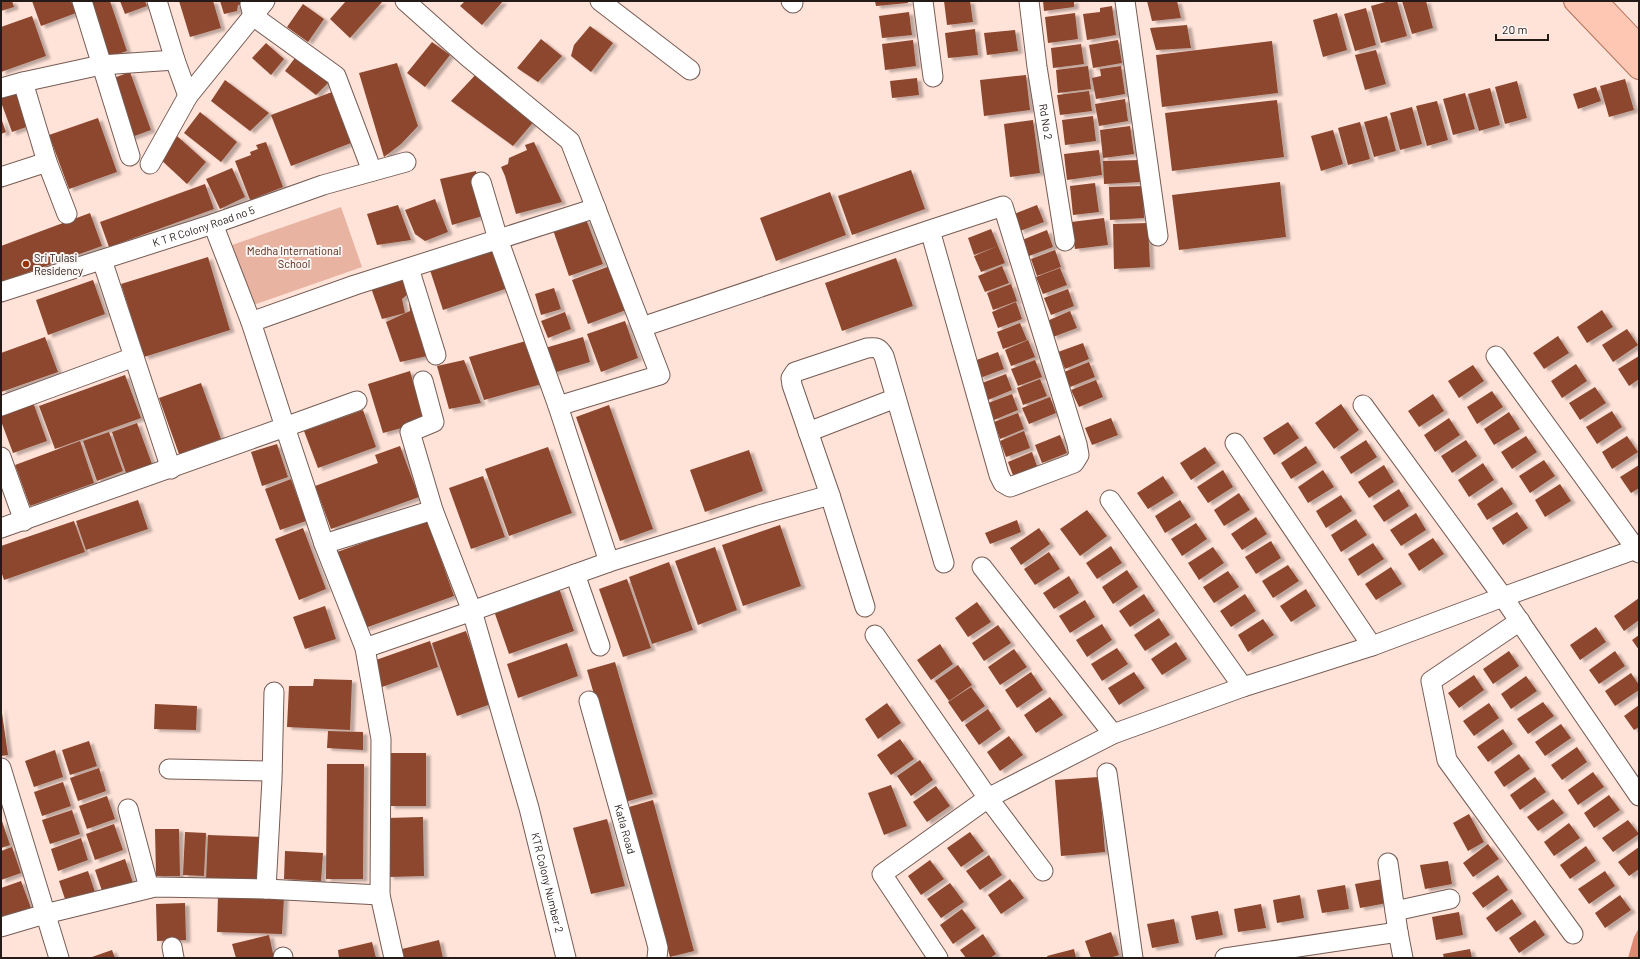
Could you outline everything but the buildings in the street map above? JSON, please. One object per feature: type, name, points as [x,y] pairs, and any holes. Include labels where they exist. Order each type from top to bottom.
[{"type":"main road","points":[[1575,1],[1639,68]]},
{"type":"main road","points":[[1596,1],[1639,46]]},
{"type":"street","points":[[82,1],[130,156]]},
{"type":"street","points":[[157,1],[188,96]]},
{"type":"street","points":[[406,1],[469,58],[570,141],[660,374],[558,406]]},
{"type":"street","points":[[589,1],[592,4],[594,1]]},
{"type":"street","points":[[600,1],[690,70]]},
{"type":"street","points":[[923,1],[933,77]]},
{"type":"street","name":"Rd No 2","points":[[1029,1],[1037,67],[1065,241]]},
{"type":"street","points":[[1125,1],[1158,236]]},
{"type":"street","points":[[150,164],[188,96],[256,6],[336,76],[372,171]]},
{"type":"street","points":[[1,88],[101,65],[175,60]]},
{"type":"street","points":[[23,82],[48,162],[67,214]]},
{"type":"street","points":[[1,177],[48,162]]},
{"type":"street","name":"K T R Colony Road no 5","points":[[1,292],[213,224],[323,185],[406,162]]},
{"type":"street","points":[[481,182],[498,239],[558,406],[609,562]]},
{"type":"street","points":[[642,327],[930,230],[1003,206],[1078,444],[1079,455],[1074,463],[1010,487],[1002,483],[930,230]]},
{"type":"street","points":[[251,322],[355,285],[596,208]]},
{"type":"street","points":[[213,224],[251,322],[324,544],[365,648],[381,739],[380,895],[394,958]]},
{"type":"street","points":[[102,260],[171,468]]},
{"type":"street","points":[[409,268],[436,355]]},
{"type":"street","points":[[865,607],[830,495],[792,384],[791,378],[795,372],[867,348],[876,347],[880,349],[884,356],[944,563]]},
{"type":"street","points":[[938,958],[882,874],[988,798],[1113,734],[1243,687],[1372,646],[1503,597],[1638,550],[1496,356]]},
{"type":"street","points":[[1,406],[134,357]]},
{"type":"street","name":"KTR Colony Number 2","points":[[423,381],[434,422],[410,432],[433,510],[472,611],[529,808],[566,958]]},
{"type":"street","points":[[808,432],[896,398]]},
{"type":"street","points":[[1,528],[358,401]]},
{"type":"street","points":[[1363,405],[1503,597],[1639,796]]},
{"type":"street","points":[[1235,443],[1372,646]]},
{"type":"street","points":[[1,457],[24,521]]},
{"type":"street","points":[[365,648],[609,562],[759,515],[830,495]]},
{"type":"street","points":[[1110,500],[1243,687]]},
{"type":"street","points":[[324,544],[433,510]]},
{"type":"street","points":[[982,567],[1113,734]]},
{"type":"street","points":[[575,574],[600,646]]},
{"type":"street","points":[[1520,622],[1431,681],[1448,760],[1573,934]]},
{"type":"street","points":[[875,635],[988,798],[1043,871]]},
{"type":"street","points":[[266,889],[272,771],[274,692]]},
{"type":"street","name":"Katla Road","points":[[589,701],[656,940],[658,948],[657,958]]},
{"type":"street","points":[[1,768],[59,958]]},
{"type":"street","points":[[169,769],[272,771]]},
{"type":"street","points":[[1107,773],[1133,958]]},
{"type":"street","points":[[128,809],[148,888]]},
{"type":"street","points":[[1388,863],[1403,958]]},
{"type":"street","points":[[1,927],[45,914],[155,887],[266,889],[380,895]]},
{"type":"street","points":[[1395,911],[1450,899]]},
{"type":"street","points":[[1225,958],[1398,932]]},
{"type":"green space","name":"Medha International School","points":[[341,207],[362,267],[253,305],[232,245]]},
{"type":"shaded area","points":[[1639,928],[1639,958],[1628,958],[1634,937]]},
{"type":"place","name":"Sri Tulasi Residency","points":[[26,264]]}]
